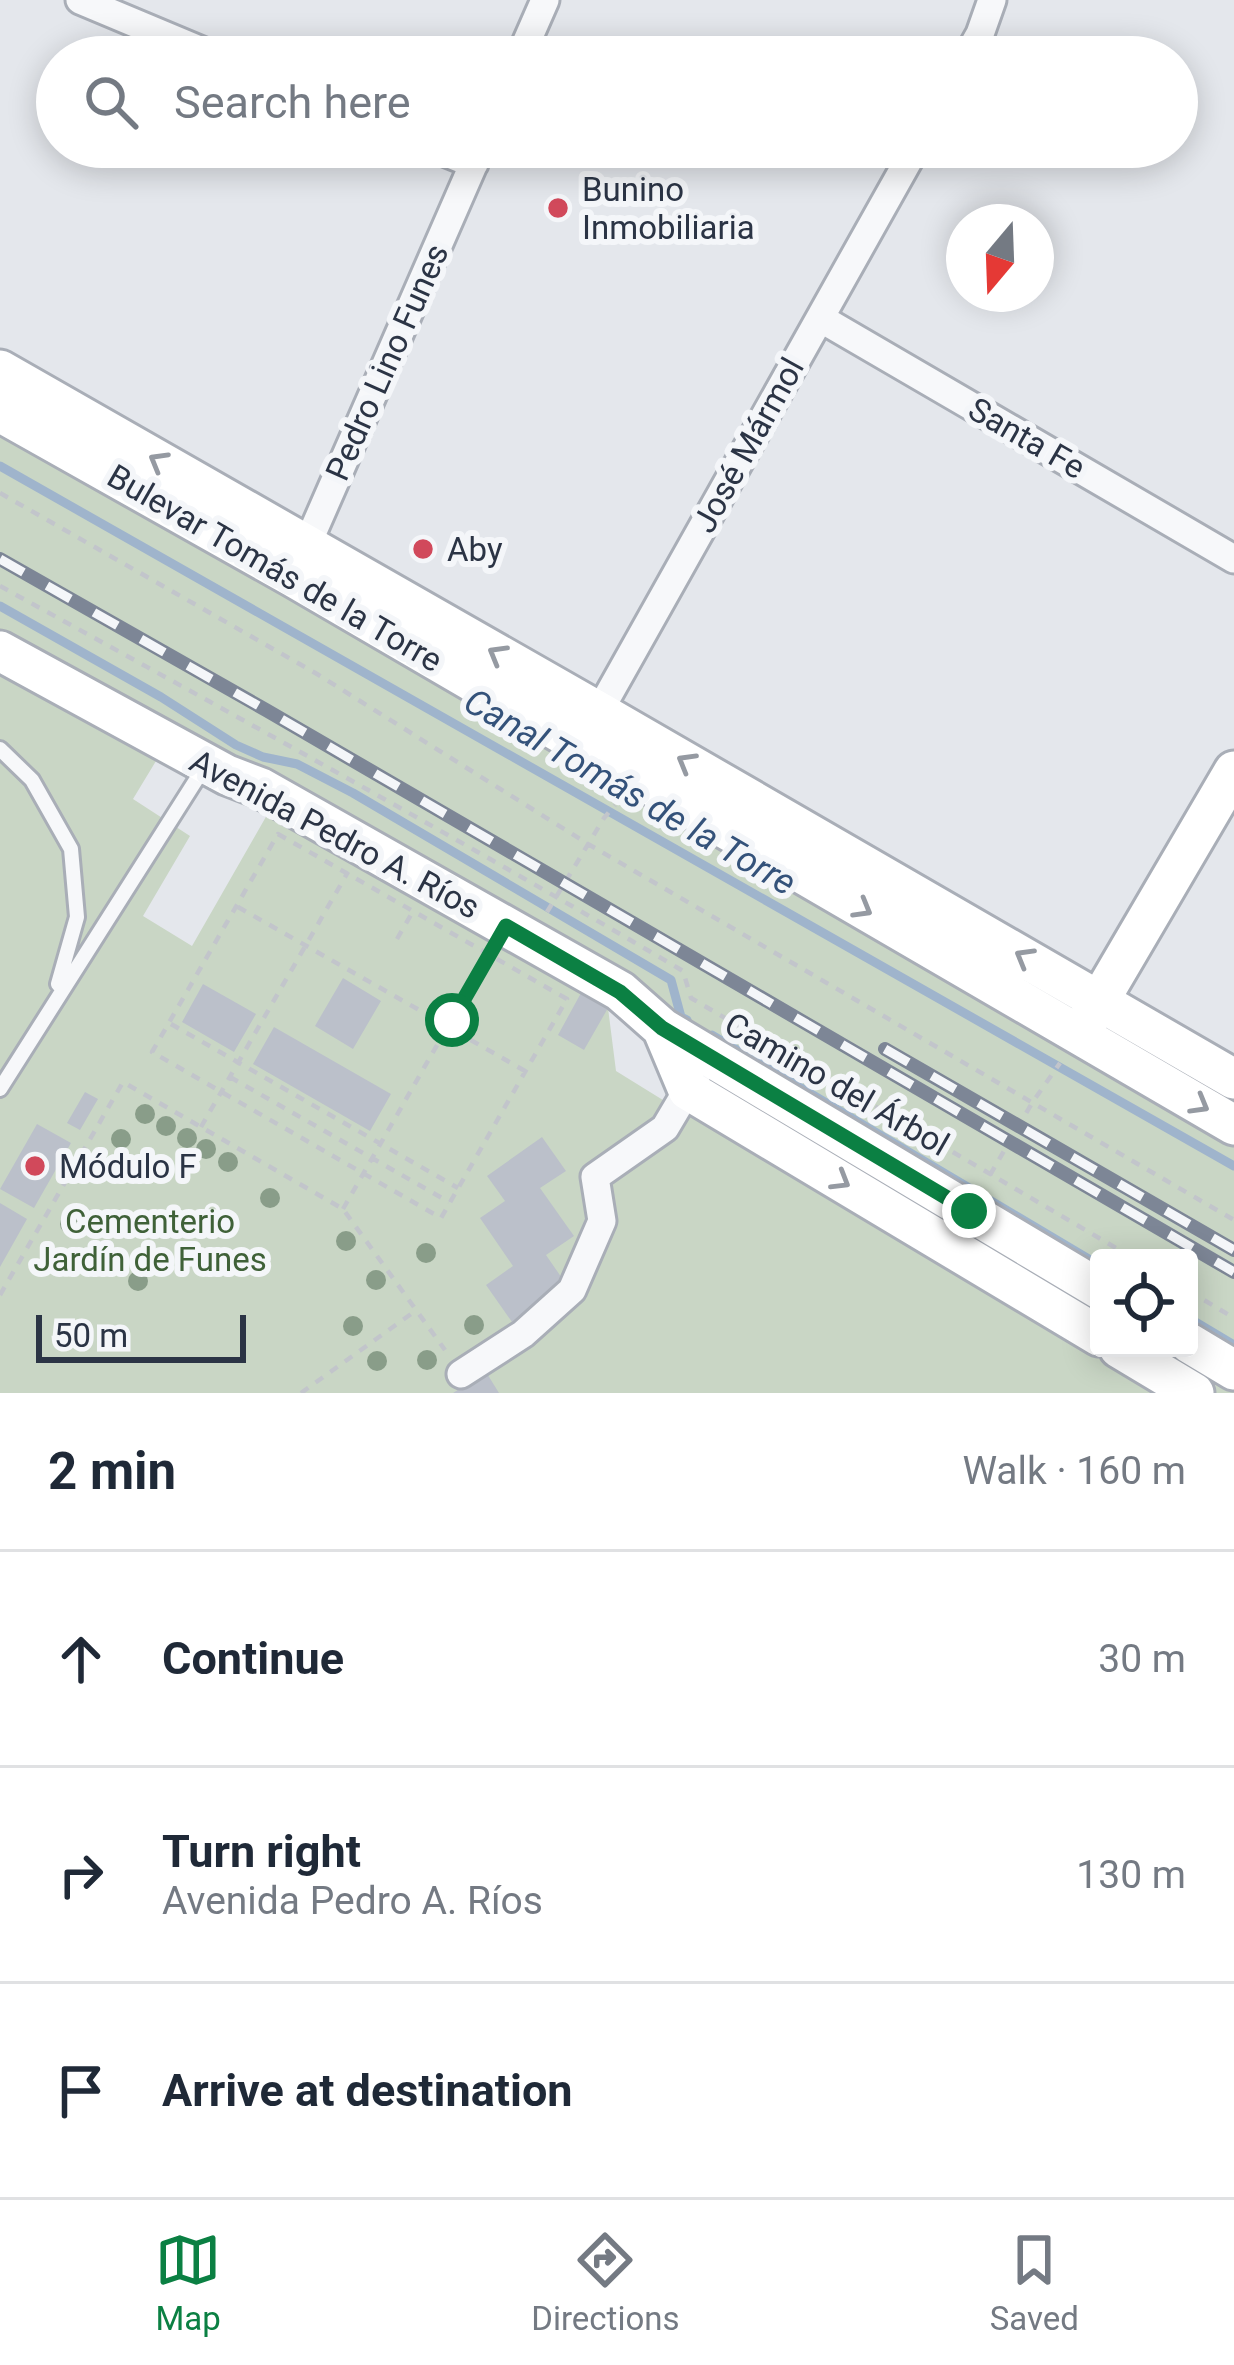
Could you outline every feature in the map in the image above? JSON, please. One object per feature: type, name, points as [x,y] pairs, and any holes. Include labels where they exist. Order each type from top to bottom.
[{"type":"street","points":[[80,0],[166,36]]},
{"type":"street","points":[[529,36],[545,0]]},
{"type":"street","points":[[979,36],[992,0]]},
{"type":"street","name":"Pedro Lino Funes","points":[[300,561],[472,168]]},
{"type":"street","name":"José Mármol","points":[[590,728],[904,168]]},
{"type":"street","name":"Santa Fe","points":[[820,318],[1234,559]]},
{"type":"street","name":"Bulevar Tomás de la Torre","points":[[0,370],[300,561],[590,728],[1099,1001],[1234,1079]]},
{"type":"street","name":"Bulevar Tomás de la Torre","points":[[0,412],[300,561]]},
{"type":"street","name":"Avenida Pedro A. Ríos","points":[[0,651],[206,764],[262,788],[620,992],[662,1028],[1090,1284]]},
{"type":"street","name":"Bulevar Tomás de la Torre","points":[[590,728],[1072,1046],[1234,1125]]},
{"type":"street","points":[[1072,1046],[1234,771]]},
{"type":"street","name":"Avenida Pedro A. Ríos","points":[[662,1028],[688,1090]]},
{"type":"street","points":[[461,1374],[523,1334],[572,1290],[602,1221],[595,1177],[665,1128],[709,1055]]},
{"type":"street","points":[[688,1090],[1090,1331]]},
{"type":"street","points":[[788,1149],[808,1115]]},
{"type":"street","points":[[1198,1348],[1234,1370]]},
{"type":"street","points":[[1134,1357],[1194,1393]]},
{"type":"lane","points":[[0,749],[32,780],[71,849],[77,917],[54,1001]]},
{"type":"lane","points":[[0,1089],[206,764]]},
{"type":"path","points":[[0,493],[316,674],[588,844],[1234,1220]]},
{"type":"path","name":"Camino del Árbol","points":[[0,586],[556,896],[682,971],[691,998],[1118,1249]]},
{"type":"path","points":[[548,910],[615,806]]},
{"type":"path","points":[[278,834],[152,1052],[441,1218],[567,999]]},
{"type":"path","points":[[201,1127],[363,846]]},
{"type":"path","points":[[237,906],[442,1023],[452,1020],[506,926]]},
{"type":"path","points":[[397,939],[413,911]]},
{"type":"path","points":[[452,1020],[455,1031],[525,1071]]},
{"type":"path","points":[[169,1023],[458,1188]]},
{"type":"path","points":[[344,1209],[444,1034],[442,1023]]},
{"type":"path","points":[[444,1034],[455,1031]]},
{"type":"path","points":[[983,1187],[1072,1046]]},
{"type":"path","points":[[230,1077],[449,1203]]},
{"type":"path","points":[[0,1295],[123,1082],[344,1209],[461,1374]]},
{"type":"path","points":[[1198,1296],[1234,1318]]},
{"type":"path","points":[[301,1393],[418,1309]]},
{"type":"green space","name":"Cementerio Jardín de Funes","points":[[0,412],[1234,1125],[1234,1393],[0,1393],[0,676],[156,761],[133,799],[190,836],[143,916],[192,946],[267,815],[608,1008],[616,1071],[692,1118],[704,1099],[662,1028],[0,651]]},
{"type":"building","points":[[343,978],[381,1001],[353,1049],[315,1026]]},
{"type":"building","points":[[203,984],[256,1014],[234,1052],[182,1022]]},
{"type":"building","points":[[581,993],[608,1008],[584,1050],[558,1035]]},
{"type":"building","points":[[274,1027],[391,1094],[370,1131],[253,1064]]},
{"type":"building","points":[[85,1092],[98,1099],[80,1130],[67,1123]]},
{"type":"building","name":"Módulo F","points":[[37,1124],[71,1143],[34,1208],[0,1189]]},
{"type":"building","points":[[542,1137],[566,1171],[540,1188],[574,1236],[546,1255],[566,1284],[512,1322],[486,1285],[513,1266],[480,1218],[505,1201],[487,1176]]},
{"type":"building","points":[[0,1203],[27,1219],[0,1267]]},
{"type":"building","points":[[486,1372],[499,1393],[453,1393]]},
{"type":"waterway","name":"Canal Tomás de la Torre","points":[[0,466],[1234,1166]]},
{"type":"waterway","points":[[0,606],[236,745],[297,764],[353,793],[671,980],[681,1017],[687,1020]]},
{"type":"waterway","points":[[712,1035],[1090,1260]]},
{"type":"waterway","points":[[1198,1323],[1234,1345]]},
{"type":"railway","points":[[0,559],[1234,1272]]},
{"type":"railway","points":[[885,1049],[1234,1250]]},
{"type":"place","name":"Bunino Inmobiliaria","points":[[558,208]]},
{"type":"place","name":"Aby","points":[[423,549]]},
{"type":"place","name":"Módulo F","points":[[35,1166]]},
{"type":"route","points":[[452,1020],[506,926],[620,992],[662,1028],[969,1211]]}]
